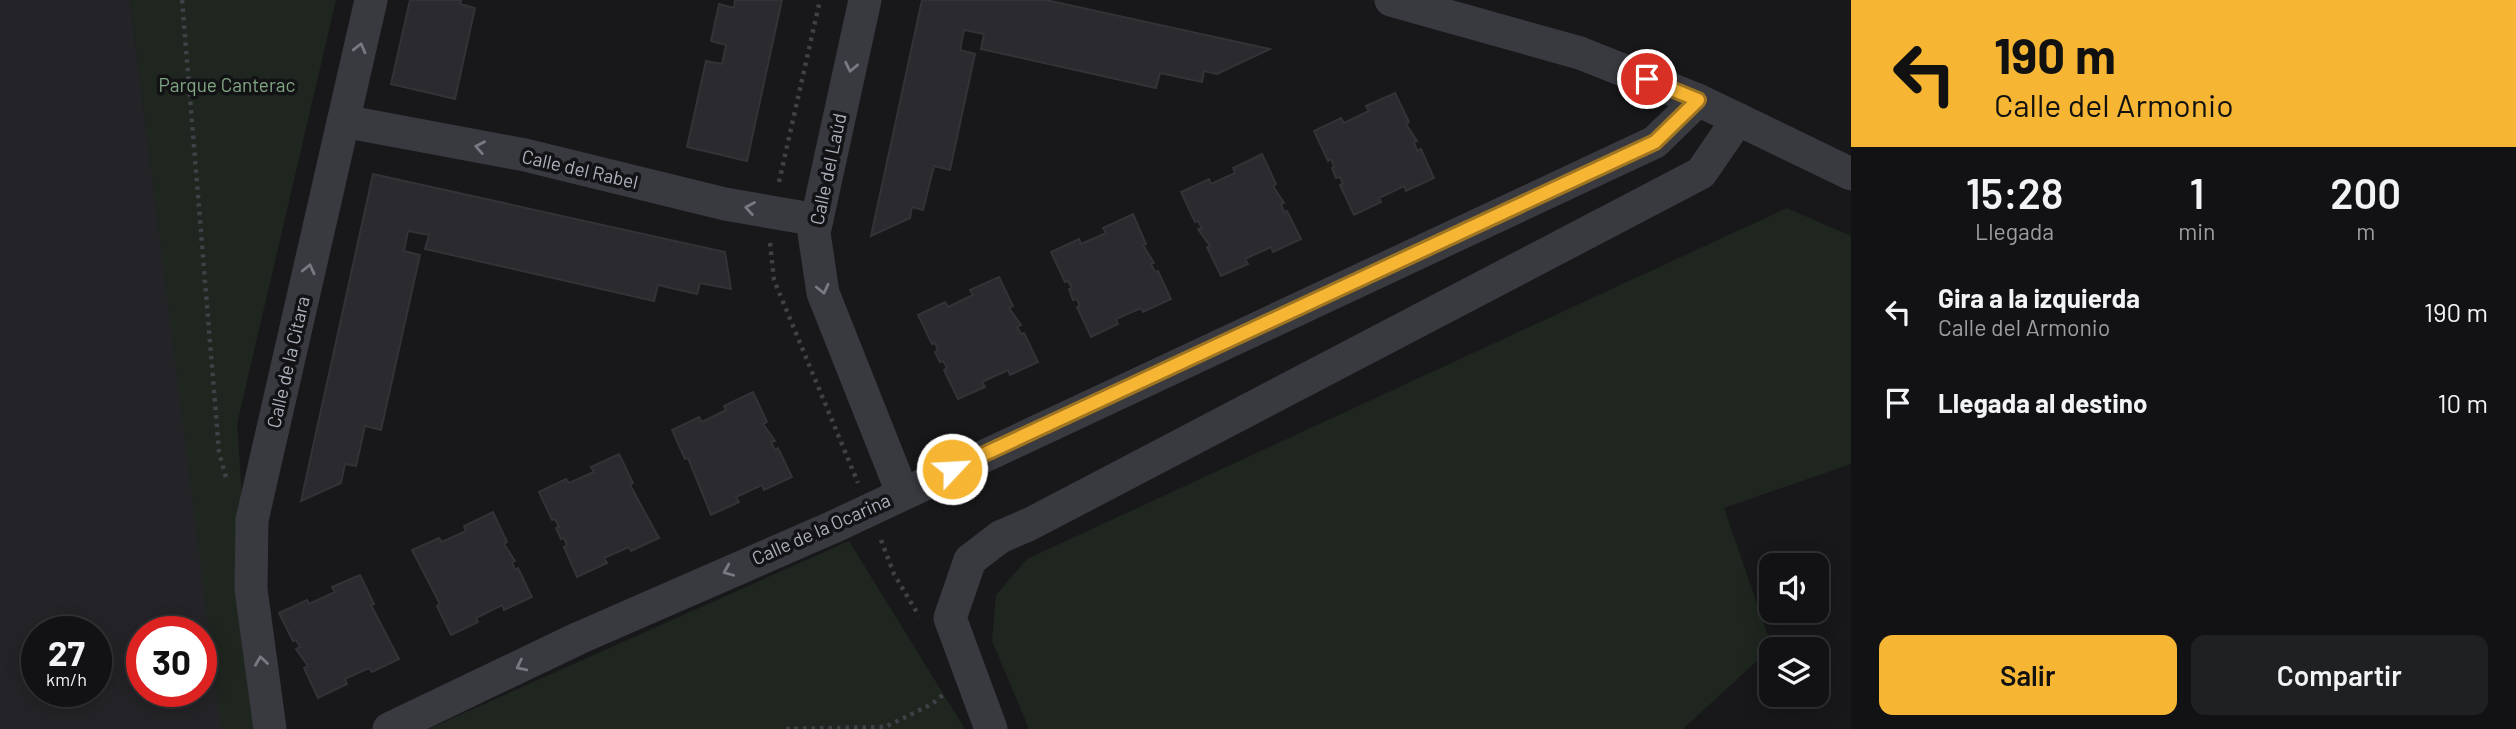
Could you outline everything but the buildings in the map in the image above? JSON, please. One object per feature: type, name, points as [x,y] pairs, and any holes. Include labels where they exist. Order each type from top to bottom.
[{"type":"street","name":"Calle de la Cítara","points":[[270,729],[251,589],[252,520],[371,0]]},
{"type":"street","name":"Calle del Laúd","points":[[865,0],[814,233],[822,293],[902,492]]},
{"type":"street","points":[[1391,0],[1580,52],[1698,100],[1851,174]]},
{"type":"street","name":"Calle de la Ocarina","points":[[389,729],[579,638],[833,527],[902,492],[1655,142],[1698,100]]},
{"type":"street","points":[[991,729],[950,618],[970,560],[1000,537],[1030,524],[1701,173],[1738,119]]},
{"type":"street","name":"Calle del Rabel","points":[[343,121],[524,155],[725,204],[817,220]]},
{"type":"path","points":[[182,0],[219,452],[230,490]]},
{"type":"path","points":[[786,729],[884,728],[932,704],[951,689],[968,667]]},
{"type":"shaded area","points":[[0,0],[130,0],[208,616],[126,616],[126,707],[217,707],[217,689],[222,729],[0,729]]},
{"type":"green space","name":"Parque Canterac","points":[[130,0],[336,0],[237,424],[258,729],[221,729],[217,697],[217,616],[207,616]]},
{"type":"green space","points":[[1787,208],[1851,236],[1851,464],[1724,508],[1759,609],[1759,623],[1764,623],[1769,637],[1759,637],[1759,659],[1683,729],[1029,729],[992,641],[996,595],[1027,559]]},
{"type":"green space","points":[[849,541],[965,729],[428,729]]},
{"type":"route","points":[[952,469],[1655,142],[1698,100],[1647,79]]}]
